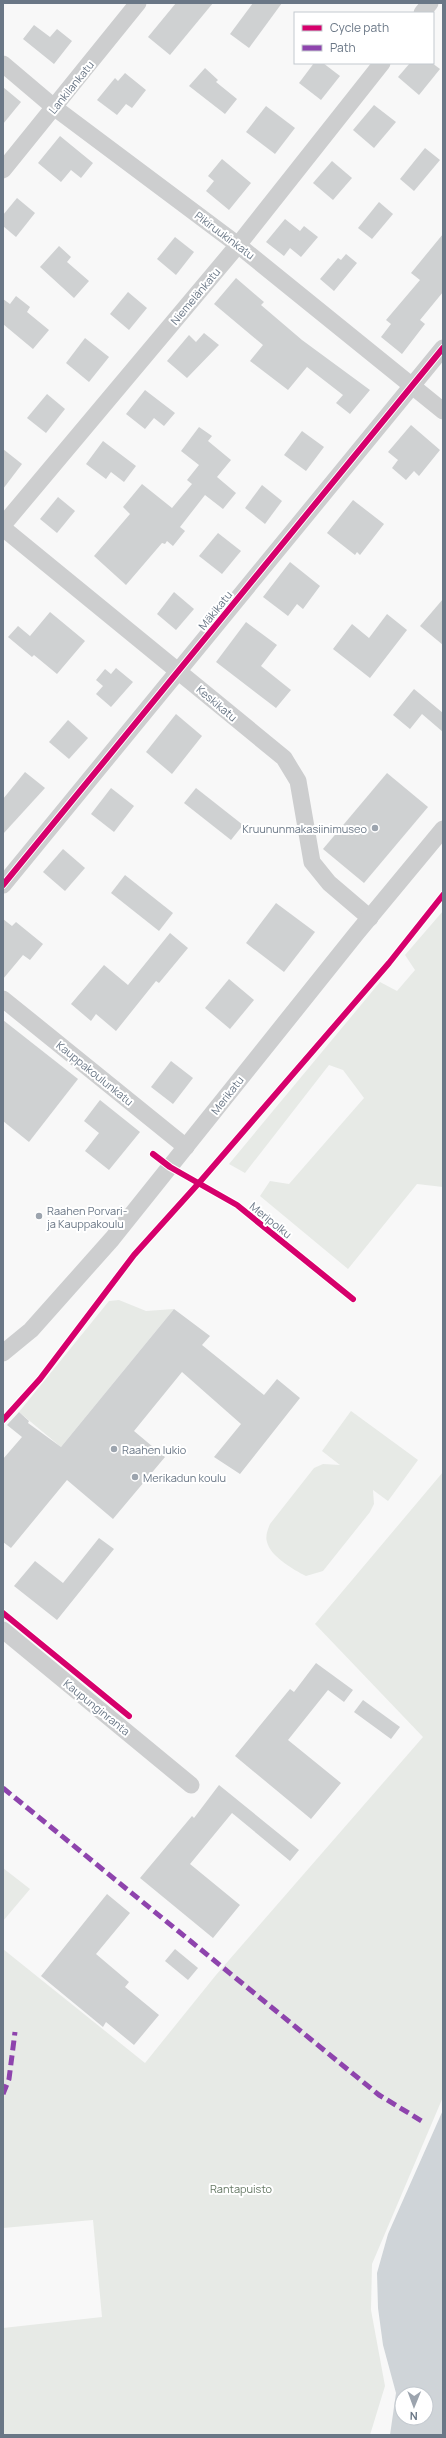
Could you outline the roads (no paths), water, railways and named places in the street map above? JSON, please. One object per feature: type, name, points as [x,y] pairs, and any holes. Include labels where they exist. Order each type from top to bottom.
[{"type":"street","name":"Lankilankatu","points":[[3,170],[55,108],[138,3]]},
{"type":"street","points":[[423,12],[430,3]]},
{"type":"street","name":"Pikiruukinkatu","points":[[3,64],[55,108],[238,245],[443,411]]},
{"type":"street","name":"Niemelänkatu","points":[[3,525],[238,245],[381,64]]},
{"type":"street","name":"Mäkikatu","points":[[3,884],[179,671],[411,385],[443,348]]},
{"type":"street","name":"Keskikatu","points":[[3,528],[284,758],[298,781],[312,862],[329,883],[370,918]]},
{"type":"street","name":"Merikatu","points":[[3,1353],[31,1330],[63,1296],[112,1239],[443,829]]},
{"type":"street","name":"Kauppakoulunkatu","points":[[3,999],[186,1147]]},
{"type":"street","name":"Kaupunginranta","points":[[3,1630],[191,1785]]},
{"type":"place","name":"Kruununmakasiinimuseo","points":[[375,828]]},
{"type":"place","name":"Raahen Porvari- ja Kauppakoulu","points":[[39,1216]]},
{"type":"place","name":"Raahen lukio","points":[[114,1449]]},
{"type":"place","name":"Merikadun koulu","points":[[135,1477]]},
{"type":"park label","name":"Rantapuisto","points":[[241,2188]]}]
